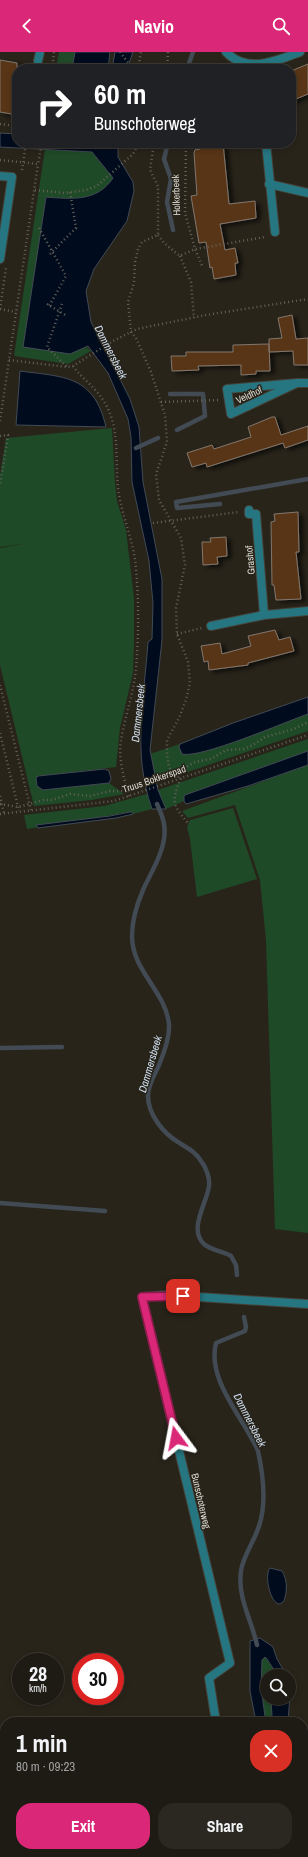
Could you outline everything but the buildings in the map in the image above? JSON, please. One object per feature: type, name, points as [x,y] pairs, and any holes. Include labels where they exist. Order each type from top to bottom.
[{"type":"street","points":[[38,61],[40,52]]},
{"type":"street","points":[[226,52],[231,58],[248,64]]},
{"type":"street","points":[[270,64],[300,52]]},
{"type":"street","points":[[266,148],[275,232]]},
{"type":"street","points":[[0,176],[12,177],[0,259]]},
{"type":"street","points":[[269,184],[308,192]]},
{"type":"street","name":"Veldhof","points":[[297,383],[231,414],[227,389],[297,383],[308,383]]},
{"type":"street","name":"Grashof","points":[[249,510],[249,514],[256,514],[264,615]]},
{"type":"street","points":[[211,626],[264,615],[308,611]]},
{"type":"street","name":"Bunschoterweg","points":[[215,1717],[209,1678],[230,1663],[142,1297],[168,1295],[308,1304]]},
{"type":"path","points":[[53,64],[54,52]]},
{"type":"path","points":[[120,52],[129,64]]},
{"type":"path","points":[[139,64],[141,52]]},
{"type":"path","points":[[167,64],[168,52]]},
{"type":"path","points":[[0,124],[12,125]]},
{"type":"path","points":[[24,152],[25,148]]},
{"type":"path","points":[[0,421],[41,148]]},
{"type":"path","points":[[34,190],[70,192],[86,190],[97,186],[125,162],[133,154],[136,148]]},
{"type":"path","points":[[153,148],[150,170],[158,186],[158,235],[164,243],[180,256],[191,282],[194,318]]},
{"type":"path","name":"Holkerbeek","points":[[186,148],[185,213],[195,249],[203,268]]},
{"type":"path","points":[[0,160],[38,164]]},
{"type":"path","points":[[51,253],[76,228],[70,192]]},
{"type":"path","points":[[39,228],[51,253],[66,276],[48,306],[67,316]]},
{"type":"path","points":[[180,256],[195,249],[267,236],[275,232]]},
{"type":"path","points":[[158,235],[142,242],[138,249],[135,262],[134,283],[128,302],[131,332],[136,338],[151,372],[165,415],[167,442],[156,474],[159,500],[181,538],[185,565],[176,608],[177,634],[188,662],[190,683],[186,700],[179,718],[167,740],[167,754],[169,767],[173,774],[181,778],[174,797],[176,808],[188,823]]},
{"type":"path","points":[[9,360],[67,367],[73,366],[113,341],[137,330],[194,318],[308,299]]},
{"type":"path","points":[[62,304],[47,347],[67,367]]},
{"type":"path","points":[[0,309],[16,312]]},
{"type":"path","points":[[73,366],[96,390],[106,404],[114,423],[116,471],[119,494],[134,558],[137,612],[136,670],[121,741],[121,768],[128,797]]},
{"type":"path","points":[[161,402],[210,400]]},
{"type":"path","points":[[0,436],[8,435],[0,486]]},
{"type":"path","points":[[153,523],[249,510]]},
{"type":"path","points":[[177,634],[211,626]]},
{"type":"path","points":[[0,685],[30,810]]},
{"type":"path","points":[[173,774],[195,762],[211,759],[226,750],[244,749],[253,746],[265,737],[294,729],[308,722]]},
{"type":"path","points":[[0,733],[19,811]]},
{"type":"path","name":"Truus Bokkerspad","points":[[0,814],[104,803],[128,797],[308,735]]},
{"type":"path","points":[[1,804],[18,807],[52,800],[70,794],[90,796],[110,791],[127,791]]},
{"type":"path","points":[[0,796],[4,813]]},
{"type":"green space","points":[[59,52],[75,52],[73,64],[57,64]]},
{"type":"green space","points":[[45,149],[92,152],[113,178],[105,189],[92,196],[84,198],[46,197],[41,238],[70,354],[86,347],[91,351],[68,364],[14,356]]},
{"type":"green space","points":[[112,428],[117,501],[126,530],[134,598],[133,673],[120,728],[116,767],[38,776],[36,778],[37,786],[43,790],[109,783],[124,794],[92,800],[34,806],[0,665],[0,548],[22,544],[0,547],[0,476],[6,438]]},
{"type":"green space","points":[[308,714],[308,731],[170,778],[168,775],[156,780],[150,754],[180,744],[179,747],[186,755],[226,745]]},
{"type":"green space","points":[[308,739],[308,751],[185,795],[184,801],[166,809],[158,790]]},
{"type":"green space","points":[[308,765],[308,1233],[275,1229],[266,940],[260,880],[235,805],[188,818],[182,811]]},
{"type":"green space","points":[[147,794],[152,809],[133,814],[130,812],[27,829],[24,815],[104,806]]},
{"type":"green space","points":[[233,808],[257,879],[197,897],[190,839],[187,827],[190,820]]},
{"type":"green space","points":[[265,1657],[273,1669],[261,1669],[262,1660]]},
{"type":"green space","points":[[262,1705],[272,1705],[271,1717],[265,1717]]},
{"type":"water","points":[[75,52],[110,52],[109,64],[73,64]]},
{"type":"water","points":[[115,52],[133,52],[129,64],[113,64]]},
{"type":"water","points":[[0,133],[12,134],[12,148],[0,147]]},
{"type":"water","points":[[18,148],[118,148],[118,157],[133,182],[134,191],[127,221],[94,269],[86,291],[91,322],[130,399],[139,427],[143,482],[162,579],[162,640],[150,750],[158,790],[166,809],[152,809],[142,767],[142,706],[148,642],[152,639],[153,603],[149,561],[132,482],[131,437],[128,419],[108,373],[88,346],[70,354],[23,347],[46,197],[74,198],[92,195],[107,186],[113,178],[92,152]]},
{"type":"water","points":[[20,371],[63,378],[75,382],[85,388],[94,397],[101,410],[106,427],[16,425]]},
{"type":"water","points":[[308,697],[308,714],[224,746],[206,751],[192,754],[182,754],[179,747],[180,744],[233,723]]},
{"type":"water","points":[[308,751],[308,765],[248,786],[186,804],[184,801],[185,795]]},
{"type":"water","points":[[105,769],[109,771],[111,779],[109,783],[43,790],[37,786],[36,778],[38,776]]},
{"type":"water","points":[[130,812],[133,814],[116,818],[38,828],[36,825],[110,816]]},
{"type":"water","points":[[270,1568],[282,1571],[285,1578],[286,1594],[284,1601],[280,1604],[276,1603],[273,1599],[269,1589],[268,1572]]},
{"type":"water","points":[[260,1638],[273,1647],[277,1659],[283,1669],[273,1669],[265,1657],[262,1660],[262,1669],[260,1669],[260,1705],[263,1705],[265,1717],[255,1717],[250,1691],[250,1641]]},
{"type":"water","points":[[271,1705],[289,1705],[288,1717],[270,1717],[272,1716]]},
{"type":"waterway","points":[[189,64],[193,52]]},
{"type":"waterway","points":[[167,148],[164,159],[171,179],[167,202],[173,230]]},
{"type":"waterway","points":[[170,394],[203,394],[205,416],[177,430]]},
{"type":"waterway","points":[[136,448],[158,438]]},
{"type":"waterway","points":[[220,504],[177,508],[176,502],[308,479]]},
{"type":"waterway","name":"Dammersbeek","points":[[157,804],[164,824],[164,841],[139,901],[132,930],[133,948],[137,960],[162,1001],[169,1024],[169,1034],[165,1050],[149,1088],[149,1103],[157,1122],[167,1134],[193,1152],[204,1166],[208,1176],[209,1186],[198,1224],[200,1238],[207,1246],[231,1256],[236,1265],[237,1275]]},
{"type":"waterway","points":[[0,1048],[62,1047]]},
{"type":"waterway","points":[[0,1203],[105,1211]]},
{"type":"waterway","name":"Dammersbeek","points":[[244,1317],[246,1327],[245,1331],[216,1343],[214,1355],[223,1389],[256,1446],[261,1469],[264,1498],[263,1508],[257,1532],[242,1565],[240,1581],[243,1600],[257,1645]]},
{"type":"route","points":[[176,1438],[142,1297],[168,1295],[183,1296]]}]
